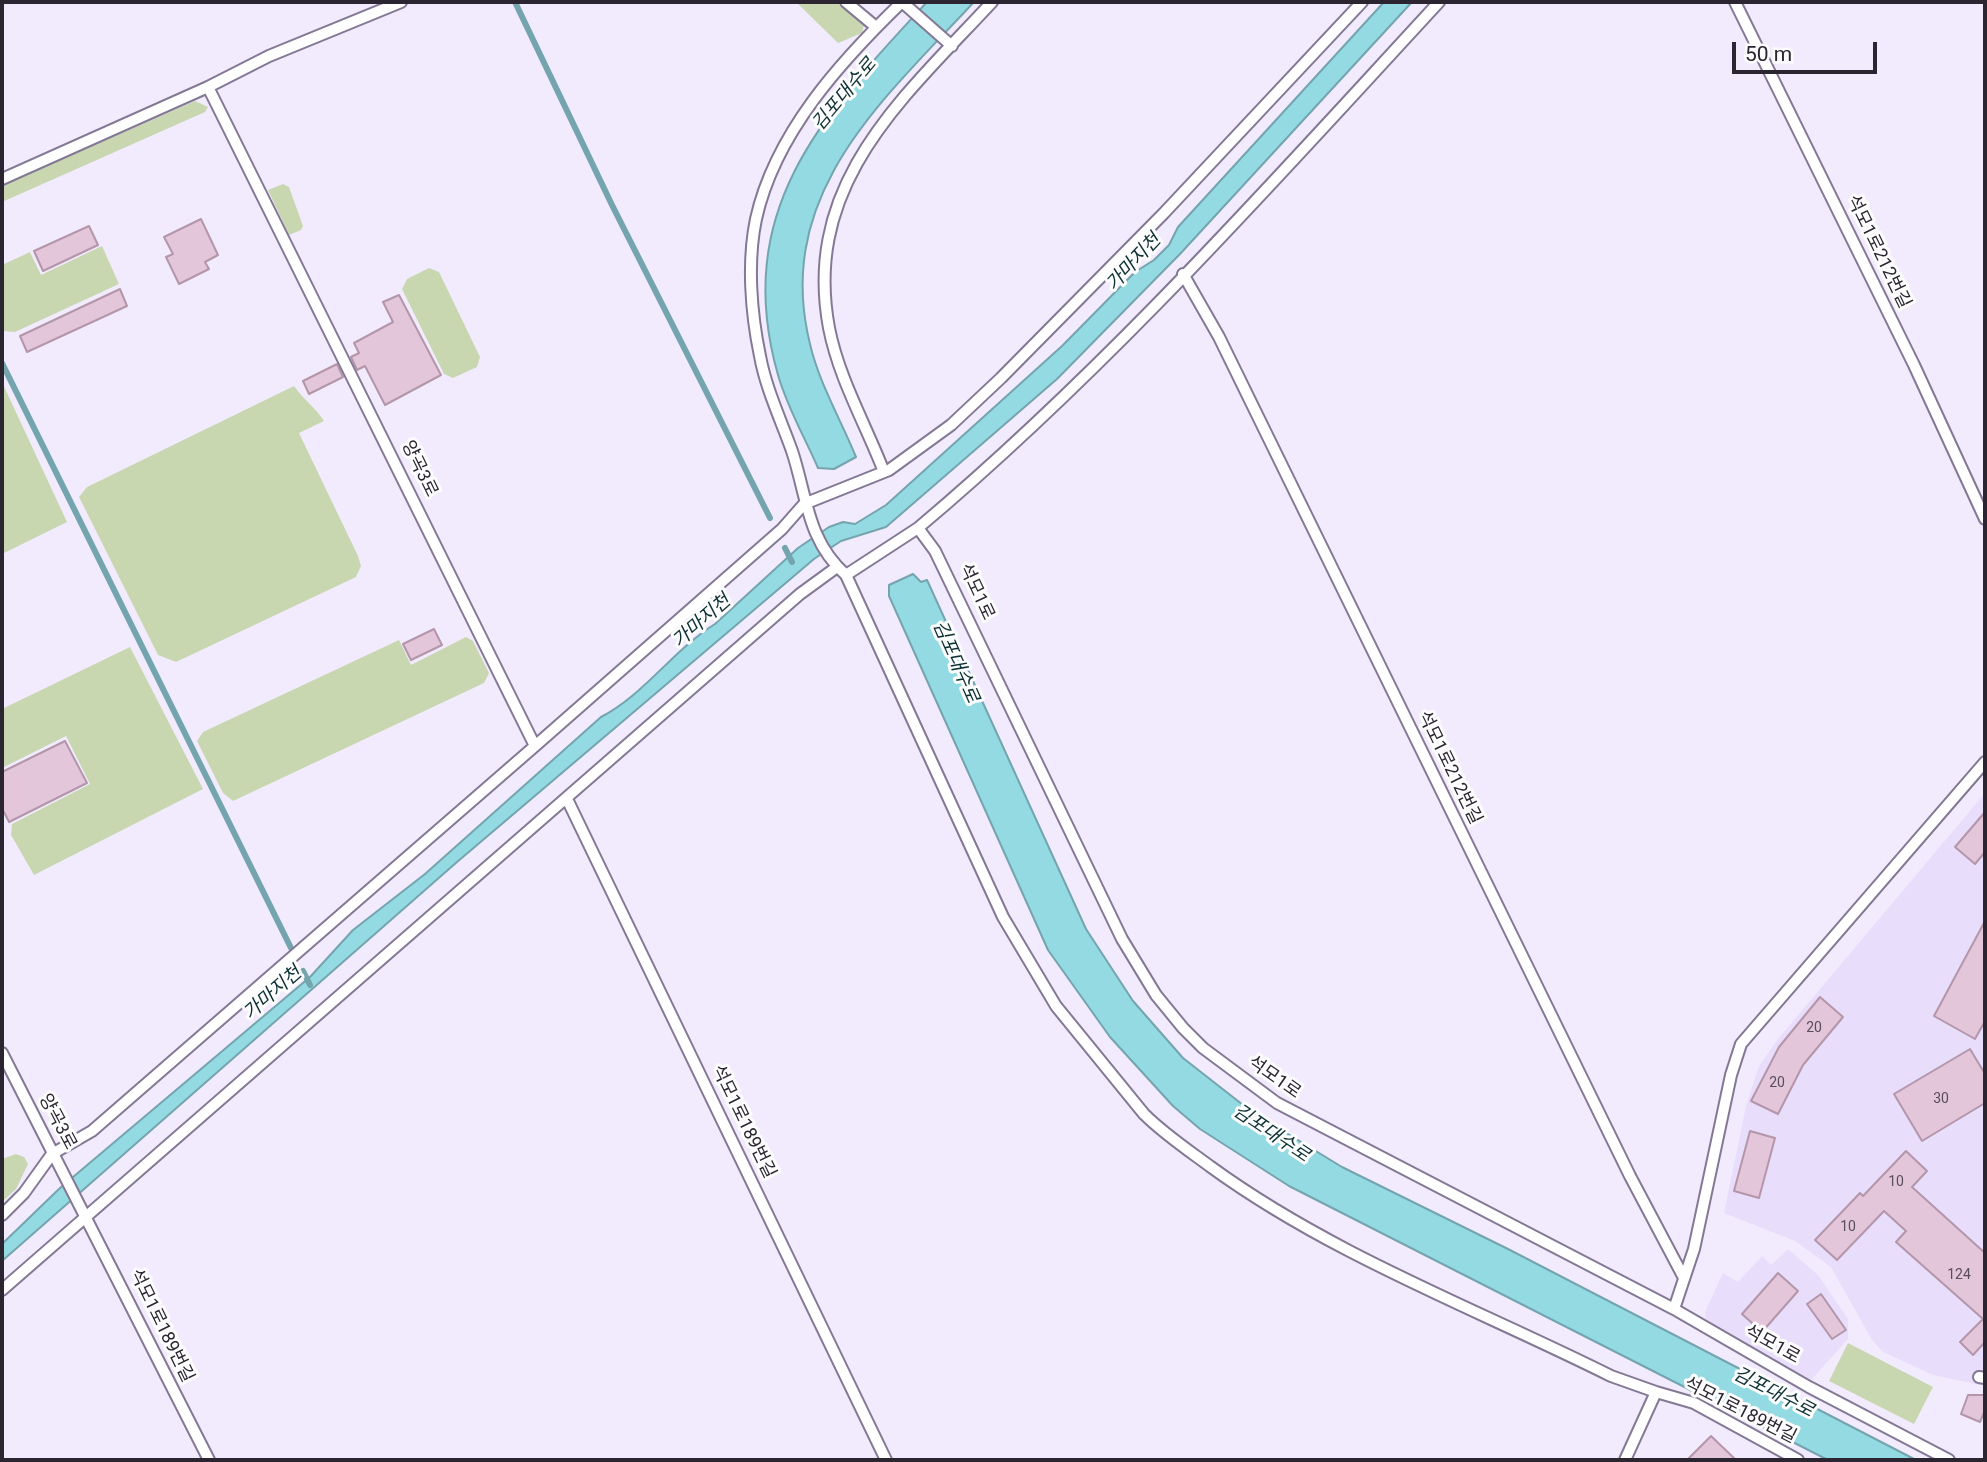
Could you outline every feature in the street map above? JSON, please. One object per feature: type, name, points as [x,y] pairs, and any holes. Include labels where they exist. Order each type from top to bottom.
[{"type":"lane","points":[[2,179],[208,87],[269,55],[401,2]]},
{"type":"lane","points":[[846,2],[876,27]]},
{"type":"lane","points":[[884,472],[842,374],[829,328],[825,277],[827,235],[841,191],[860,156],[948,43],[992,2]]},
{"type":"lane","points":[[2,1215],[54,1157],[92,1131],[806,509],[884,472],[916,453],[951,425],[1164,213],[1362,2]]},
{"type":"lane","points":[[846,575],[918,528],[1030,430],[1183,274],[1439,2]]},
{"type":"lane","name":"석모1로212번길","points":[[1735,2],[1914,365],[1985,519]]},
{"type":"lane","points":[[948,43],[904,3],[837,67],[788,143],[762,198],[753,240],[755,329],[760,359],[796,464],[806,509],[834,564],[846,575],[1003,917],[1056,1006],[1144,1114],[1242,1190],[1311,1231],[1611,1376],[1656,1392]]},
{"type":"lane","name":"양곡3로","points":[[208,87],[536,746]]},
{"type":"lane","name":"석모1로212번길","points":[[1183,274],[1219,337],[1630,1176],[1684,1278]]},
{"type":"lane","name":"석모1로","points":[[918,528],[945,567],[1122,939],[1156,995],[1183,1028],[1238,1076],[1303,1119],[1674,1309],[1809,1387],[1949,1460]]},
{"type":"lane","points":[[2,1290],[84,1213],[182,1132],[567,799],[834,564]]},
{"type":"lane","points":[[1674,1309],[1705,1203],[1731,1075],[1741,1044],[1985,762]]},
{"type":"lane","name":"석모1로189번길","points":[[567,799],[886,1460]]},
{"type":"lane","name":"양곡3로","points":[[2,1053],[84,1213]]},
{"type":"lane","name":"석모1로189번길","points":[[84,1213],[209,1460]]},
{"type":"lane","name":"석모1로189번길","points":[[1625,1460],[1656,1392],[1694,1403],[1798,1460]]},
{"type":"shaded area","points":[[1985,793],[1985,1386],[1933,1375],[1883,1352],[1872,1340],[1831,1267],[1795,1241],[1724,1213],[1746,1106],[1759,1066],[1778,1039]]},
{"type":"shaded area","points":[[1788,1249],[1818,1275],[1848,1319],[1848,1339],[1811,1380],[1783,1367],[1706,1319],[1705,1312],[1723,1273],[1738,1282],[1762,1256],[1771,1265]]},
{"type":"green space","points":[[796,2],[836,2],[864,25],[862,33],[838,43]]},
{"type":"green space","points":[[195,101],[208,107],[205,112],[2,202],[2,186]]},
{"type":"green space","points":[[283,184],[289,187],[303,226],[301,230],[289,235],[268,190]]},
{"type":"green space","points":[[102,246],[119,284],[15,332],[2,331],[2,265],[30,252],[41,275]]},
{"type":"green space","points":[[429,268],[439,272],[480,357],[477,367],[453,378],[444,374],[402,289],[407,279]]},
{"type":"green space","points":[[2,382],[67,522],[2,554]]},
{"type":"green space","points":[[294,386],[324,421],[299,433],[358,556],[361,566],[356,577],[176,662],[158,655],[79,497],[87,487]]},
{"type":"green space","points":[[466,637],[473,641],[489,673],[484,683],[233,801],[223,793],[197,741],[203,732],[399,640],[411,665]]},
{"type":"green space","points":[[130,647],[203,789],[34,875],[11,835],[12,824],[90,784],[66,736],[2,768],[2,709]]},
{"type":"green space","points":[[16,1154],[24,1157],[28,1164],[16,1189],[2,1202],[2,1159]]},
{"type":"green space","points":[[1848,1343],[1933,1387],[1914,1424],[1829,1381]]},
{"type":"water","name":"김포대수로","points":[[927,2],[974,2],[904,76],[872,114],[844,154],[821,196],[807,241],[803,290],[810,344],[825,387],[856,457],[834,469],[818,468],[782,387],[767,316],[767,263],[777,214],[796,169],[822,126],[853,84]]},
{"type":"water","points":[[1384,2],[1412,2],[1180,254],[1057,379],[886,527],[841,541],[814,559],[457,862],[2,1261],[2,1244],[60,1188],[310,977],[353,930],[425,874],[601,717],[631,696],[686,646],[715,624],[798,548],[829,527],[843,522],[855,524],[886,505],[1062,346],[1135,272],[1154,260],[1169,245],[1178,227]]},
{"type":"water","name":"김포대수로","points":[[913,574],[921,582],[927,580],[1086,929],[1133,1001],[1183,1058],[1252,1112],[1342,1167],[1508,1249],[1916,1460],[1828,1460],[1289,1186],[1200,1129],[1173,1106],[1110,1037],[1048,950],[889,596],[889,585]]},
{"type":"building","points":[[201,219],[218,255],[205,262],[209,269],[179,284],[166,257],[173,254],[164,237]]},
{"type":"building","points":[[89,226],[98,245],[43,271],[34,251]]},
{"type":"building","points":[[120,289],[127,306],[27,352],[20,336]]},
{"type":"building","points":[[399,295],[441,375],[385,405],[365,366],[357,370],[351,357],[359,353],[354,343],[393,322],[383,302]]},
{"type":"building","points":[[337,364],[343,377],[309,394],[303,381]]},
{"type":"building","points":[[434,629],[442,645],[411,660],[403,644]]},
{"type":"building","points":[[65,741],[87,783],[9,822],[2,808],[2,772]]},
{"type":"building","points":[[1985,812],[1985,852],[1975,864],[1955,847]]},
{"type":"building","points":[[1985,921],[1985,1021],[1975,1039],[1934,1016]]},
{"type":"building","points":[[1820,997],[1843,1017],[1803,1065],[1778,1114],[1751,1101],[1779,1047]]},
{"type":"building","points":[[1970,1049],[1985,1074],[1985,1103],[1922,1141],[1894,1094]]},
{"type":"building","points":[[1750,1131],[1775,1138],[1759,1198],[1734,1191]]},
{"type":"building","points":[[1906,1151],[1927,1171],[1912,1187],[1985,1253],[1985,1342],[1973,1355],[1960,1342],[1983,1319],[1896,1242],[1906,1231],[1884,1211],[1837,1260],[1815,1240],[1860,1193],[1863,1196]]},
{"type":"building","points":[[1778,1273],[1798,1291],[1762,1332],[1742,1314]]},
{"type":"building","points":[[1821,1294],[1846,1330],[1832,1339],[1807,1304]]},
{"type":"building","points":[[1968,1395],[1985,1395],[1985,1410],[1980,1422],[1961,1414]]},
{"type":"building","points":[[1711,1436],[1736,1460],[1687,1460]]},
{"type":"waterway","points":[[515,2],[612,205],[770,518]]},
{"type":"waterway","points":[[2,363],[291,948]]},
{"type":"waterway","points":[[785,548],[792,562]]},
{"type":"waterway","name":"가마지천","points":[[303,971],[310,985]]}]
